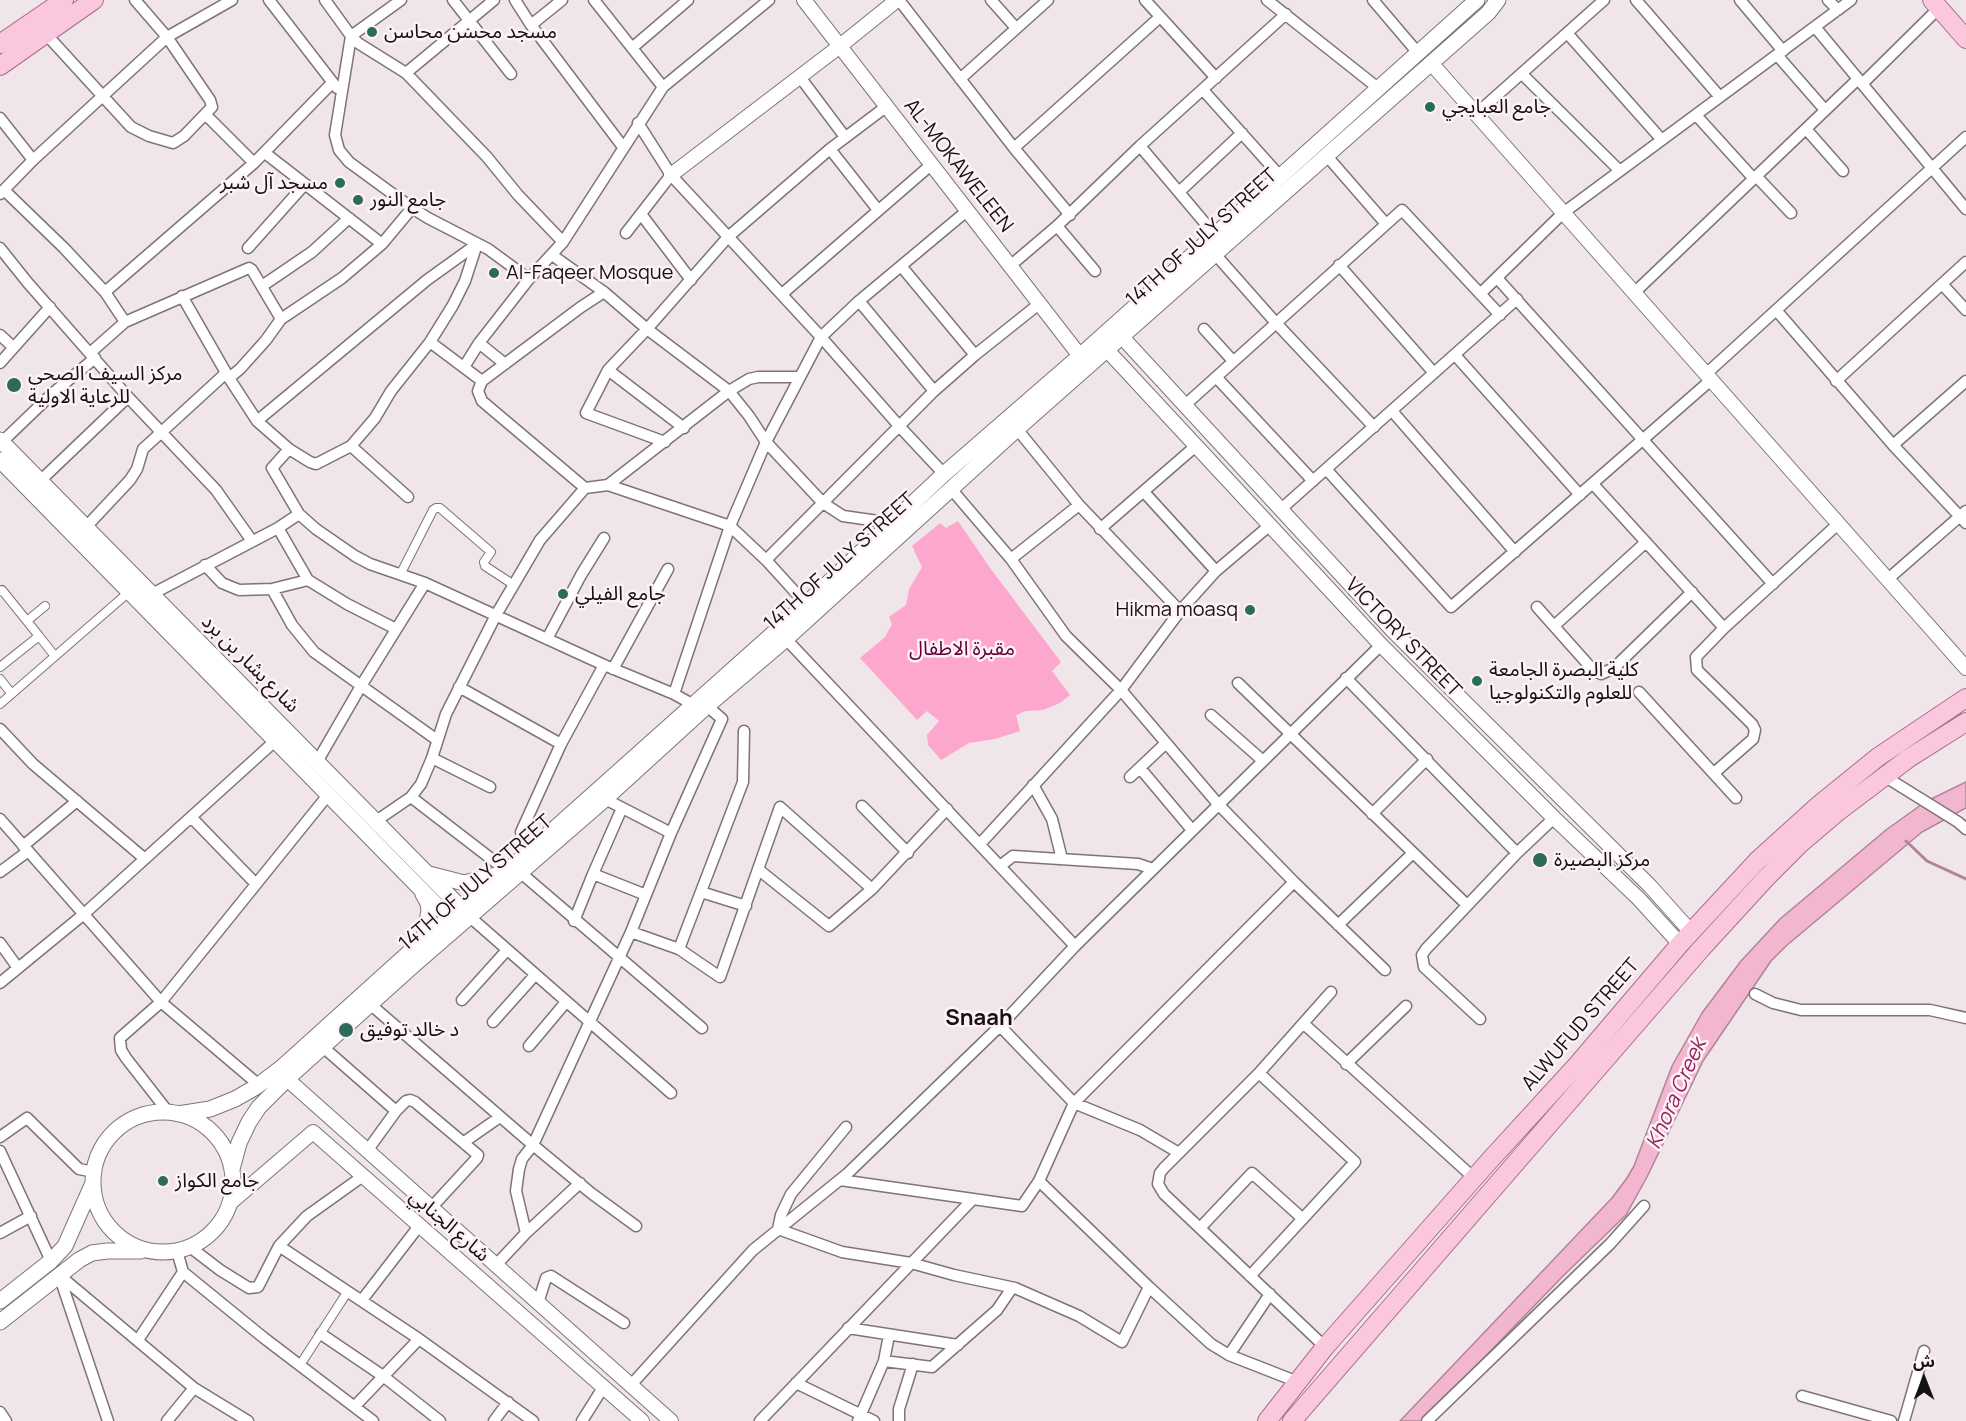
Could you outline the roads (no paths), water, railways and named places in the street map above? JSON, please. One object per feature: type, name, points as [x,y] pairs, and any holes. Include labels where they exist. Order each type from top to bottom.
[{"type":"main road","points":[[0,44],[64,0]]},
{"type":"main road","points":[[0,66],[94,0]]},
{"type":"main road","name":"14TH OF JULY STREET","points":[[514,872],[527,853],[700,705],[786,639],[1017,429],[1500,0]]},
{"type":"main road","name":"14TH OF JULY STREET","points":[[232,1169],[239,1143],[259,1107],[459,917],[605,799],[700,705],[944,474],[1080,356],[1475,1]]},
{"type":"main road","points":[[1939,3],[1966,22]]},
{"type":"main road","points":[[1939,3],[1966,39]]},
{"type":"main road","name":"شارع بشار بن برد","points":[[1,441],[427,874],[459,917]]},
{"type":"main road","name":"شارع بشار بن برد","points":[[0,460],[420,889],[459,917]]},
{"type":"main road","name":"ALWUFUD STREET","points":[[1267,1421],[1325,1347],[1577,1065],[1686,939],[1758,861],[1820,804],[1878,757],[1966,698]]},
{"type":"main road","name":"ALWUFUD STREET","points":[[1292,1421],[1701,949],[1766,878],[1800,844],[1840,810],[1909,758],[1966,722]]},
{"type":"main road","points":[[427,874],[464,883],[514,872]]},
{"type":"main road","points":[[420,889],[428,903],[424,939]]},
{"type":"main road","name":"14TH OF JULY STREET","points":[[174,1113],[210,1109],[235,1099],[259,1085],[281,1068],[424,939],[459,917]]},
{"type":"main road","points":[[0,1322],[79,1260],[93,1253],[183,1249],[210,1234],[225,1216],[233,1193],[232,1169],[219,1140],[208,1128],[194,1119],[174,1113],[152,1113],[135,1118],[120,1127],[107,1140],[99,1155],[93,1178],[65,1246],[51,1261],[2,1295]]},
{"type":"main road","points":[[93,1178],[95,1199],[101,1214],[113,1231],[130,1244],[150,1251]]},
{"type":"street","points":[[45,33],[130,127],[149,136],[173,143],[184,136],[212,107],[210,100],[167,37],[135,0]]},
{"type":"street","points":[[125,322],[105,292],[64,248],[2,192],[33,160],[167,37],[232,0]]},
{"type":"street","points":[[269,0],[342,94]]},
{"type":"street","points":[[325,0],[351,36],[358,43],[406,73],[487,157],[518,195],[563,242]]},
{"type":"street","points":[[400,0],[351,36],[335,135],[339,150],[349,162],[412,208],[488,249],[529,279]]},
{"type":"street","points":[[453,0],[511,74]]},
{"type":"street","points":[[406,73],[494,0]]},
{"type":"street","points":[[515,0],[531,25],[623,147]]},
{"type":"street","points":[[531,25],[562,0]]},
{"type":"street","points":[[594,0],[663,87]]},
{"type":"street","points":[[632,48],[688,0]]},
{"type":"street","points":[[464,367],[479,343],[529,279],[563,242],[663,87],[769,0]]},
{"type":"street","name":"AL-MOKAWELEEN","points":[[804,0],[1080,356]]},
{"type":"street","points":[[626,233],[671,175],[898,0],[1014,148],[1070,214]]},
{"type":"street","points":[[992,0],[1016,28]]},
{"type":"street","points":[[960,79],[1048,0]]},
{"type":"street","points":[[1145,0],[1216,78]]},
{"type":"street","points":[[1267,0],[1378,88]]},
{"type":"street","points":[[1373,0],[1418,53]]},
{"type":"street","points":[[1476,114],[1604,0]]},
{"type":"street","points":[[1636,0],[1720,97]]},
{"type":"street","points":[[1740,0],[1825,110]]},
{"type":"street","points":[[1828,0],[1838,10]]},
{"type":"street","points":[[1480,294],[1563,213],[1851,0]]},
{"type":"street","points":[[1634,293],[1825,110],[1860,82],[1939,3]]},
{"type":"street","points":[[1010,266],[1057,226],[1140,146],[1286,14]]},
{"type":"street","points":[[1014,148],[1160,17]]},
{"type":"street","points":[[1815,27],[1931,168],[1964,202]]},
{"type":"street","points":[[1567,33],[1662,140]]},
{"type":"street","points":[[1431,63],[1966,668]]},
{"type":"street","points":[[1522,74],[1620,171]]},
{"type":"street","points":[[800,77],[845,137]]},
{"type":"street","points":[[105,292],[265,153],[332,83]]},
{"type":"street","points":[[1203,90],[1280,176]]},
{"type":"street","points":[[664,442],[586,413],[608,370],[728,237],[830,149],[886,106]]},
{"type":"street","points":[[206,115],[254,163]]},
{"type":"street","points":[[1696,115],[1791,213]]},
{"type":"street","points":[[0,118],[33,160]]},
{"type":"street","points":[[638,123],[671,175],[944,474]]},
{"type":"street","points":[[1806,129],[1843,171]]},
{"type":"street","points":[[1179,192],[1242,133]]},
{"type":"street","points":[[1326,470],[1451,607],[1644,439],[1776,310],[1966,137]]},
{"type":"street","points":[[1140,146],[1215,235]]},
{"type":"street","points":[[830,149],[878,210]]},
{"type":"street","points":[[265,153],[382,244]]},
{"type":"street","points":[[1326,155],[1386,224]]},
{"type":"street","points":[[782,294],[932,164]]},
{"type":"street","points":[[248,248],[305,184]]},
{"type":"street","points":[[86,527],[130,480],[137,469],[143,449],[160,432],[227,375],[240,369],[281,319],[342,278],[382,244],[412,208]]},
{"type":"street","points":[[674,694],[730,526],[766,441],[821,337],[859,301],[968,210]]},
{"type":"street","points":[[1185,405],[1402,210],[1500,315]]},
{"type":"street","points":[[641,214],[691,280]]},
{"type":"street","points":[[262,286],[312,252],[349,218]]},
{"type":"street","points":[[1057,226],[1095,271]]},
{"type":"street","points":[[182,296],[227,375],[257,421],[289,449],[316,464],[351,446],[375,418],[391,391],[430,342],[461,289],[477,244]]},
{"type":"street","points":[[257,421],[427,280],[477,244]]},
{"type":"street","points":[[0,248],[128,397],[216,490],[252,541]]},
{"type":"street","points":[[1215,254],[1276,323],[1374,426]]},
{"type":"street","points":[[552,255],[729,391],[766,441],[823,503],[843,516],[892,523]]},
{"type":"street","points":[[1836,381],[1966,262]]},
{"type":"street","points":[[1339,265],[1434,373]]},
{"type":"street","points":[[901,266],[975,355]]},
{"type":"street","points":[[1,441],[93,356],[125,322],[182,296],[249,268],[281,319]]},
{"type":"street","points":[[1497,278],[1773,584]]},
{"type":"street","points":[[1942,284],[1966,310]]},
{"type":"street","points":[[585,488],[482,401],[478,391],[482,381],[603,292]]},
{"type":"street","points":[[1280,510],[1517,299]]},
{"type":"street","points":[[859,301],[934,391]]},
{"type":"street","points":[[766,560],[934,391],[1039,304]]},
{"type":"street","points":[[0,363],[50,307]]},
{"type":"street","points":[[1776,310],[1893,445],[1964,517],[1888,579]]},
{"type":"street","points":[[1204,328],[1233,361]]},
{"type":"street","points":[[0,335],[13,347]]},
{"type":"street","name":"VICTORY STREET","points":[[1122,337],[1393,632],[1650,886],[1686,939]]},
{"type":"street","points":[[430,342],[482,381]]},
{"type":"street","points":[[479,343],[505,364]]},
{"type":"street","name":"VICTORY STREET","points":[[1107,351],[1381,645],[1554,818],[1639,899],[1686,939]]},
{"type":"street","points":[[1455,355],[1580,495]]},
{"type":"street","points":[[608,370],[684,428]]},
{"type":"street","points":[[608,485],[729,391],[749,379],[800,377]]},
{"type":"street","points":[[1144,390],[1158,377]]},
{"type":"street","points":[[1216,377],[1313,481]]},
{"type":"street","points":[[1893,445],[1966,381]]},
{"type":"street","points":[[40,481],[128,397]]},
{"type":"street","points":[[1392,411],[1515,552]]},
{"type":"street","points":[[1017,429],[1078,505],[1180,611]]},
{"type":"street","points":[[1100,529],[1197,445]]},
{"type":"street","points":[[351,446],[408,496]]},
{"type":"street","points":[[289,449],[272,468],[299,514],[316,529],[355,556],[370,564],[401,573],[609,667],[700,705],[722,719],[671,833],[631,932],[533,1145],[522,1160],[517,1180],[517,1197],[525,1233]]},
{"type":"street","points":[[1593,484],[1724,628]]},
{"type":"street","points":[[376,821],[411,797],[421,784],[446,714],[496,615],[540,540],[585,488],[608,485],[730,526],[766,560],[806,604]]},
{"type":"street","points":[[952,490],[1011,559],[1066,636],[1120,690],[1218,804],[1385,970]]},
{"type":"street","points":[[1144,492],[1216,571]]},
{"type":"street","points":[[1011,559],[1078,505]]},
{"type":"street","points":[[401,573],[433,510],[440,508],[491,552],[484,562],[485,566],[514,585]]},
{"type":"street","points":[[152,594],[278,528],[299,514]]},
{"type":"street","points":[[1714,773],[1750,741],[1755,733],[1752,724],[1696,667],[1697,654],[1838,524]]},
{"type":"street","points":[[980,844],[1120,690],[1180,611],[1216,571],[1269,526]]},
{"type":"street","points":[[278,528],[308,580],[347,604],[396,629]]},
{"type":"street","points":[[547,639],[581,575],[604,538]]},
{"type":"street","points":[[1554,626],[1646,542]]},
{"type":"street","points":[[205,565],[222,583],[239,590],[272,590],[308,580]]},
{"type":"street","points":[[527,853],[521,832],[561,744],[668,569]]},
{"type":"street","points":[[317,762],[424,583]]},
{"type":"street","points":[[0,591],[2,590],[54,655]]},
{"type":"street","points":[[272,590],[286,615],[314,652],[437,740]]},
{"type":"street","points":[[0,704],[129,592]]},
{"type":"street","points":[[1537,608],[1593,670],[1601,674],[1614,668],[1692,592]]},
{"type":"street","points":[[27,621],[45,606]]},
{"type":"street","points":[[0,667],[39,636]]},
{"type":"street","points":[[786,639],[1075,946]]},
{"type":"street","points":[[631,1385],[753,1250],[840,1180],[1000,1026],[1075,946],[1381,645]]},
{"type":"street","points":[[1346,678],[1517,853]]},
{"type":"street","points":[[0,679],[12,693]]},
{"type":"street","points":[[1238,683],[1467,905]]},
{"type":"street","points":[[459,687],[561,744]]},
{"type":"street","points":[[1639,692],[1736,798]]},
{"type":"street","points":[[1211,715],[1262,760]]},
{"type":"street","points":[[0,729],[33,764],[146,859]]},
{"type":"street","points":[[679,949],[742,782],[744,731]]},
{"type":"street","points":[[0,983],[84,914],[275,741]]},
{"type":"street","points":[[1130,777],[1166,743]]},
{"type":"street","points":[[432,758],[490,787]]},
{"type":"street","points":[[1372,814],[1427,759]]},
{"type":"street","points":[[1140,768],[1192,830]]},
{"type":"street","points":[[1884,776],[1962,825]]},
{"type":"street","points":[[1033,785],[1052,819],[1062,859]]},
{"type":"street","points":[[174,1113],[126,1058],[121,1050],[120,1038],[161,1002],[328,795]]},
{"type":"street","points":[[411,797],[514,872],[702,1028]]},
{"type":"street","points":[[605,799],[671,833]]},
{"type":"street","points":[[0,872],[77,801]]},
{"type":"street","points":[[862,806],[908,853]]},
{"type":"street","points":[[631,932],[679,949],[720,977],[780,807],[872,889]]},
{"type":"street","points":[[574,921],[622,808]]},
{"type":"street","points":[[759,870],[829,926],[872,889],[947,809]]},
{"type":"street","points":[[191,817],[256,884]]},
{"type":"street","points":[[1480,1019],[1424,967],[1421,959],[1426,949],[1467,905],[1554,818]]},
{"type":"street","points":[[0,819],[161,1002],[259,1085]]},
{"type":"street","points":[[1338,925],[1413,853]]},
{"type":"street","points":[[1000,866],[1013,856],[1138,864],[1153,869]]},
{"type":"street","points":[[593,874],[646,895]]},
{"type":"street","points":[[840,1180],[1022,1206],[1039,1181],[1074,1103],[1294,882]]},
{"type":"street","points":[[1639,899],[1650,886]]},
{"type":"street","points":[[700,892],[746,906]]},
{"type":"street","points":[[459,917],[507,950],[671,1093]]},
{"type":"street","points":[[0,943],[18,968]]},
{"type":"street","points":[[462,1000],[507,950]]},
{"type":"street","points":[[493,1022],[535,975]]},
{"type":"street","points":[[1325,1347],[1164,1194],[1158,1184],[1160,1173],[1259,1072],[1331,992]]},
{"type":"street","points":[[1755,994],[1773,1003],[1801,1010],[1930,1010],[1966,1018]]},
{"type":"street","points":[[529,1046],[566,1002]]},
{"type":"street","points":[[370,1004],[533,1145],[636,1226]]},
{"type":"street","points":[[1346,1064],[1406,1006]]},
{"type":"street","points":[[1304,1024],[1474,1178]]},
{"type":"street","points":[[1000,1026],[1074,1103],[1140,1130],[1179,1153]]},
{"type":"street","points":[[323,1047],[396,1112]]},
{"type":"street","points":[[1250,1276],[1355,1162],[1259,1072]]},
{"type":"street","name":"شارع الجنابي","points":[[287,1079],[671,1421]]},
{"type":"street","points":[[367,1151],[396,1112],[406,1101],[410,1100],[475,1151],[477,1158],[431,1208]]},
{"type":"street","points":[[464,1142],[500,1117]]},
{"type":"street","points":[[0,1137],[27,1118],[79,1169],[93,1178]]},
{"type":"street","points":[[778,1230],[781,1215],[791,1194],[846,1127]]},
{"type":"street","name":"شارع الجنابي","points":[[229,1204],[313,1132],[642,1421]]},
{"type":"street","points":[[0,1151],[3,1165],[31,1216],[51,1261]]},
{"type":"street","points":[[1200,1228],[1252,1173],[1303,1219]]},
{"type":"street","points":[[138,1340],[183,1272],[183,1249],[249,1288],[258,1287],[279,1246],[308,1216],[363,1176]]},
{"type":"street","points":[[1039,1181],[1211,1344],[1228,1355],[1298,1382]]},
{"type":"street","points":[[496,1265],[525,1233],[580,1183]]},
{"type":"street","points":[[760,1421],[972,1200]]},
{"type":"street","points":[[1427,1421],[1610,1244],[1644,1206]]},
{"type":"street","points":[[0,1233],[31,1216]]},
{"type":"street","points":[[362,1300],[419,1226]]},
{"type":"street","points":[[778,1230],[842,1252],[911,1263],[1012,1288],[1079,1316],[1122,1342],[1149,1287]]},
{"type":"street","points":[[279,1246],[362,1300],[533,1421]]},
{"type":"street","points":[[183,1272],[373,1421]]},
{"type":"street","points":[[59,1275],[194,1388],[248,1421]]},
{"type":"street","points":[[59,1275],[108,1421]]},
{"type":"street","points":[[538,1303],[546,1278],[551,1276],[624,1323]]},
{"type":"street","points":[[884,1360],[932,1367],[997,1310],[1012,1288]]},
{"type":"street","points":[[300,1365],[348,1291]]},
{"type":"street","points":[[1228,1355],[1270,1294]]},
{"type":"street","points":[[848,1328],[958,1346]]},
{"type":"street","points":[[321,1334],[383,1376],[440,1421]]},
{"type":"street","points":[[860,1418],[884,1360],[889,1335]]},
{"type":"street","points":[[355,1406],[419,1340]]},
{"type":"street","points":[[1904,1421],[1924,1351]]},
{"type":"street","points":[[899,1421],[899,1408],[913,1364]]},
{"type":"street","points":[[796,1383],[860,1418],[874,1421]]},
{"type":"street","points":[[582,1421],[603,1386]]},
{"type":"street","points":[[167,1421],[194,1388]]},
{"type":"street","points":[[1802,1396],[1891,1421]]},
{"type":"street","points":[[494,1421],[508,1402]]},
{"type":"street","points":[[0,1412],[6,1421]]},
{"type":"water","name":"Khora Creek","points":[[1966,782],[1966,808],[1922,832],[1771,961],[1703,1061],[1626,1215],[1564,1275],[1423,1421],[1400,1421],[1612,1198],[1627,1178],[1634,1166],[1672,1066],[1702,1013],[1741,961],[1780,919],[1886,830],[1925,802]]},
{"type":"waterway","points":[[1906,841],[1927,861],[1966,879]]},
{"type":"place","name":"مسجد محسن محاسن","points":[[372,32]]},
{"type":"place","name":"جامع العبايجي","points":[[1430,107]]},
{"type":"place","name":"مسجد آل شبر","points":[[340,183]]},
{"type":"place","name":"جامع النور","points":[[358,200]]},
{"type":"place","name":"Al-Faqeer Mosque","points":[[494,273]]},
{"type":"place","name":"مركز السيف الصحي للرعاية الاولية","points":[[14,385]]},
{"type":"place","name":"جامع الفيلي","points":[[563,594]]},
{"type":"place","name":"Hikma moasq","points":[[1250,610]]},
{"type":"place","name":"كلية البصرة الجامعة للعلوم والتكنولوجيا","points":[[1477,681]]},
{"type":"place","name":"مركز البصيرة","points":[[1540,860]]},
{"type":"place","name":"د خالد توفيق","points":[[346,1030]]},
{"type":"place","name":"جامع الكواز","points":[[163,1181]]},
{"type":"district","name":"Snaah","points":[[979,1019]]},
{"type":"park label","name":"مقبرة الاطفال","points":[[962,649]]}]
